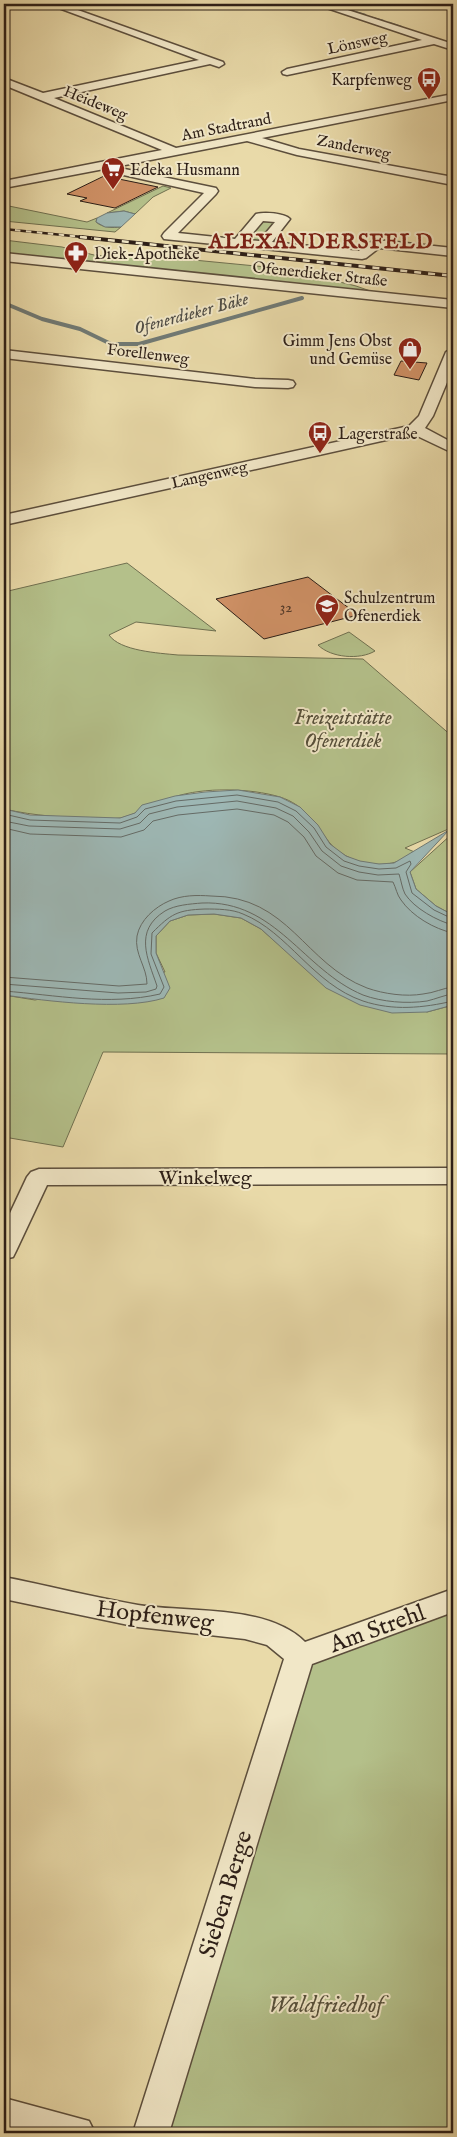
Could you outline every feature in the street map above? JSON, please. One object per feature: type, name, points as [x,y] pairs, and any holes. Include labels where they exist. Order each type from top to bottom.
[{"type":"street","points":[[41,97],[214,63],[53,4]]},
{"type":"street","points":[[320,4],[453,47]]},
{"type":"street","points":[[429,39],[445,33]]},
{"type":"street","name":"Lönsweg","points":[[287,72],[429,39]]},
{"type":"street","name":"Heideweg","points":[[4,81],[176,152]]},
{"type":"street","name":"Am Stadtrand","points":[[4,185],[453,97]]},
{"type":"street","name":"Zanderweg","points":[[249,138],[297,152],[453,181]]},
{"type":"street","points":[[102,167],[212,191],[168,236],[362,255],[370,247],[377,244],[453,252]]},
{"type":"street","points":[[238,243],[260,216],[284,219],[263,246]]},
{"type":"street","name":"Ofenerdieker Straße","points":[[4,257],[453,304]]},
{"type":"street","points":[[414,429],[423,422],[453,352]]},
{"type":"street","name":"Forellenweg","points":[[4,354],[246,382],[288,384]]},
{"type":"street","points":[[414,429],[426,433],[453,448]]},
{"type":"street","name":"Langenweg","points":[[4,520],[414,429]]},
{"type":"street","name":"Winkelweg","points":[[4,1251],[39,1177],[453,1176]]},
{"type":"street","name":"Hopfenweg","points":[[4,1588],[90,1608],[138,1616],[226,1624],[273,1635],[288,1642],[300,1656]]},
{"type":"street","name":"Am Strehl","points":[[300,1656],[414,1616],[453,1600]]},
{"type":"street","name":"Sieben Berge","points":[[151,2133],[300,1656]]},
{"type":"street","points":[[4,2114],[77,2133]]},
{"type":"green space","points":[[163,186],[171,188],[153,197],[135,214],[124,211],[107,213]]},
{"type":"green space","points":[[4,205],[87,222],[97,218],[96,222],[102,225],[121,227],[115,232],[4,221]]},
{"type":"green space","points":[[260,217],[284,219],[263,245],[238,243]]},
{"type":"green space","points":[[4,240],[62,247],[94,255],[113,257],[152,256],[287,269],[356,286],[379,294],[4,257]]},
{"type":"green space","name":"Freizeitstätte Ofenerdiek","points":[[127,563],[216,631],[136,622],[109,635],[122,645],[140,650],[178,655],[363,659],[453,737],[453,827],[405,848],[417,853],[396,862],[378,864],[359,861],[342,854],[329,842],[308,815],[289,800],[255,792],[213,790],[186,794],[167,799],[121,818],[74,818],[4,809],[4,592]]},
{"type":"green space","points":[[349,632],[375,651],[362,656],[346,656],[330,653],[318,645]]},
{"type":"green space","points":[[453,833],[453,915],[436,906],[416,889],[410,872]]},
{"type":"green space","points":[[214,914],[241,918],[261,929],[286,951],[427,1012],[453,1005],[453,1054],[103,1052],[63,1147],[4,1137],[4,995],[35,1000],[165,972],[156,953],[156,936],[170,921],[188,915]]},
{"type":"green space","name":"Waldfriedhof","points":[[453,1600],[453,2133],[151,2133],[300,1656],[414,1616]]},
{"type":"water","points":[[124,211],[135,214],[121,227],[105,227],[96,222],[97,218],[107,213]]},
{"type":"water","points":[[238,790],[280,797],[300,807],[318,825],[330,844],[346,856],[360,861],[379,864],[394,863],[449,830],[410,872],[416,889],[436,906],[453,915],[453,1005],[427,1012],[392,1013],[360,1005],[326,988],[261,929],[241,918],[214,914],[188,915],[170,921],[156,936],[156,953],[170,988],[164,998],[128,1004],[85,1004],[4,995],[4,809],[30,815],[120,818],[135,813],[142,805],[175,796]]},
{"type":"building","name":"Edeka Husmann","points":[[104,176],[158,187],[115,208],[80,201],[87,198],[67,194]]},
{"type":"building","name":"Gimm Jens Obst und Gemüse","points":[[401,361],[427,363],[419,380],[394,375]]},
{"type":"building","name":"Schulzentrum Ofenerdiek","points":[[308,577],[358,615],[264,639],[216,599]]},
{"type":"waterway","points":[[331,5],[344,9]]},
{"type":"waterway","points":[[351,11],[365,15]]},
{"type":"waterway","points":[[372,18],[383,21]]},
{"type":"waterway","points":[[389,23],[401,27]]},
{"type":"waterway","name":"Ofenerdieker Bäke","points":[[4,303],[42,319],[80,329],[111,344],[139,344],[302,298]]},
{"type":"railway","points":[[4,229],[92,238]]},
{"type":"railway","points":[[80,237],[453,276]]},
{"type":"place","name":"Karpfenweg","points":[[429,100]]},
{"type":"place","name":"Edeka Husmann","points":[[113,190]]},
{"type":"place","name":"Diek-Apotheke","points":[[76,274]]},
{"type":"place","name":"Gimm Jens Obst und Gemüse","points":[[410,370]]},
{"type":"place","name":"Lagerstraße","points":[[320,454]]},
{"type":"place","name":"Schulzentrum Ofenerdiek","points":[[327,627]]},
{"type":"district","name":"ALEXANDERSFELD","points":[[321,241]]}]
